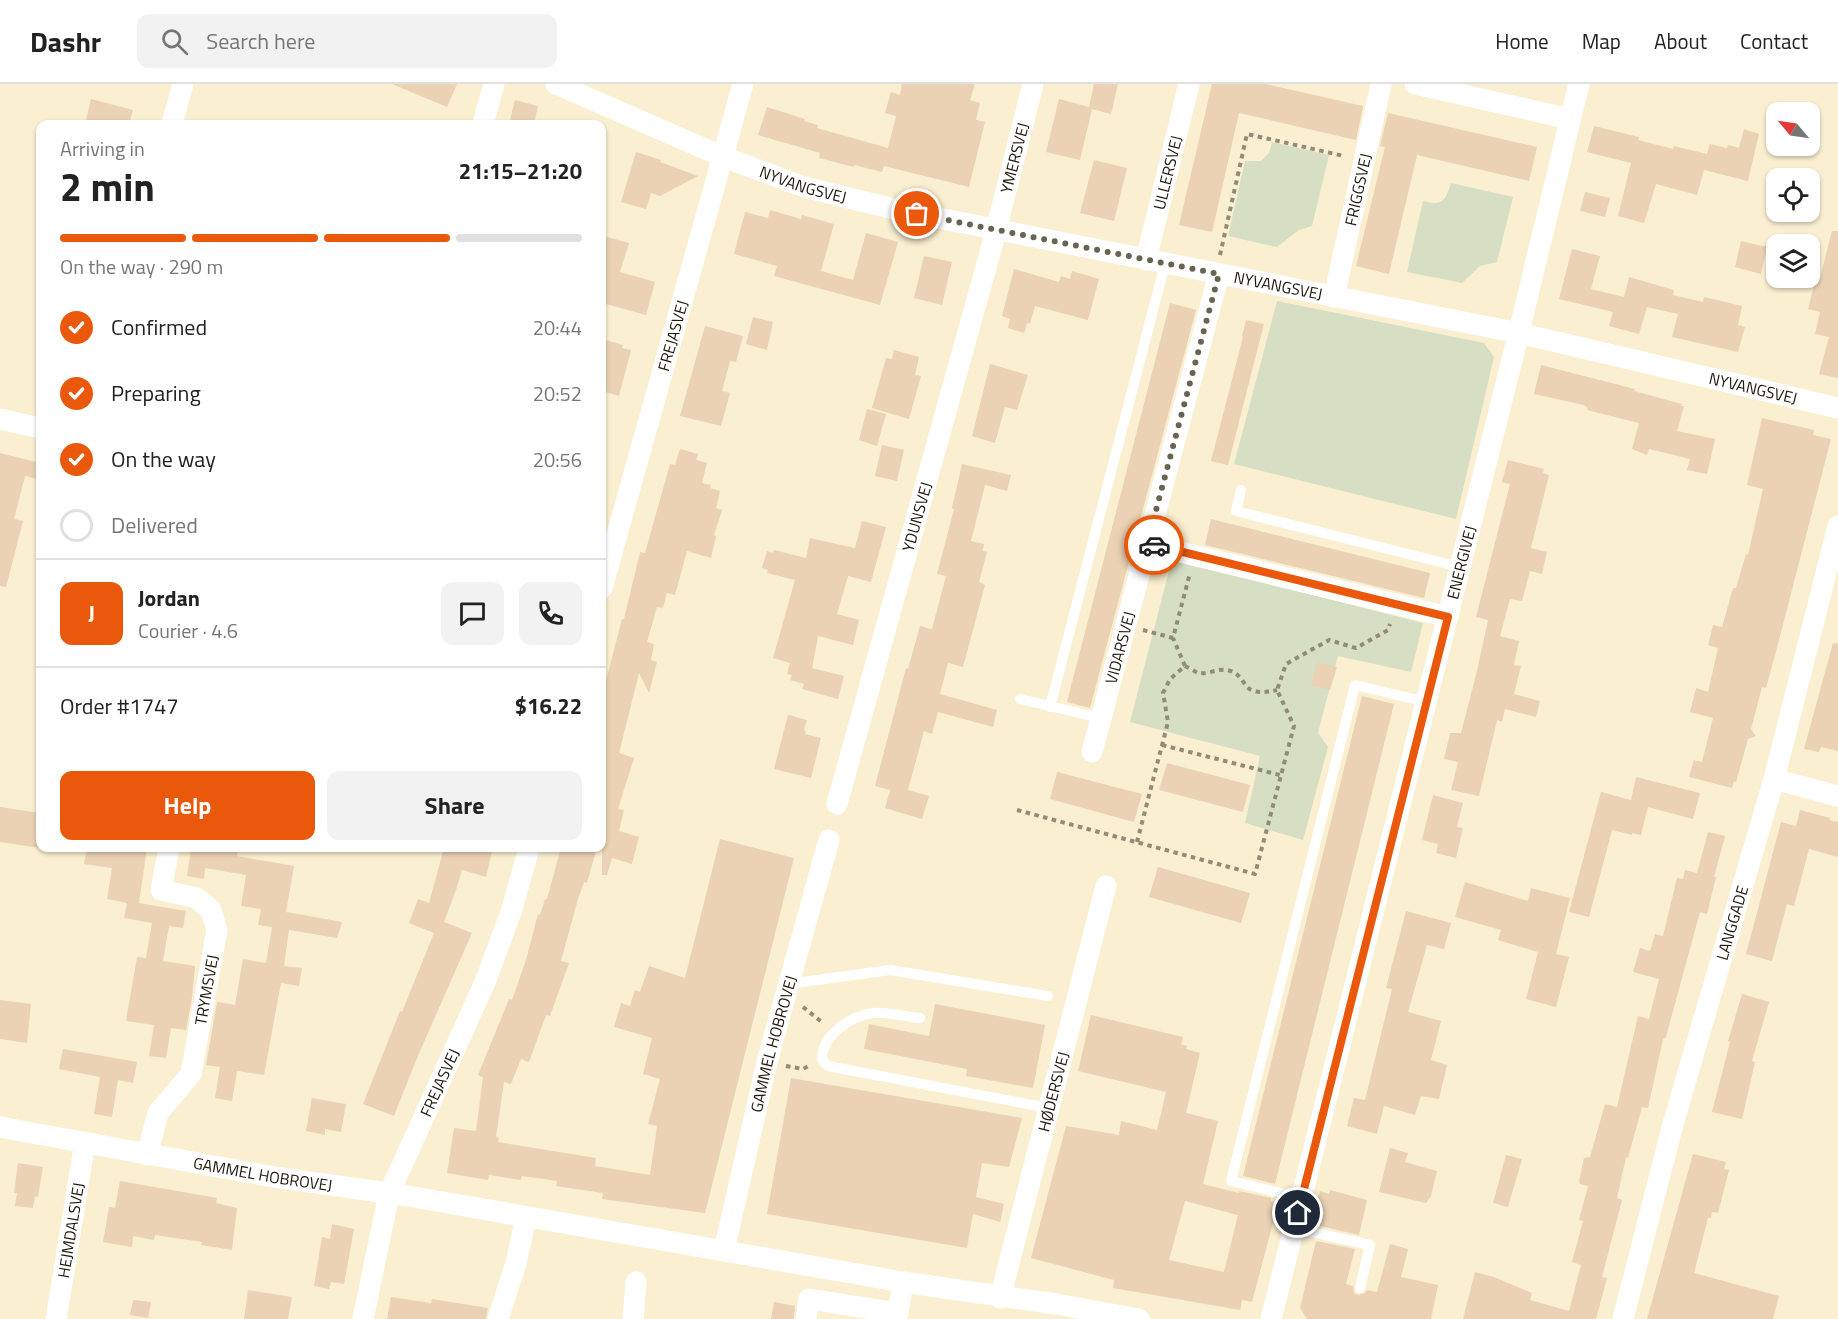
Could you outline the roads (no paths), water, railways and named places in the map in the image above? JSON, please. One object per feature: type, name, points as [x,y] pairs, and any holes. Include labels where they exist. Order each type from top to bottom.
[{"type":"street","points":[[173,120],[183,84]]},
{"type":"street","points":[[484,120],[494,84]]},
{"type":"street","name":"NYVANGSVEJ","points":[[556,84],[721,156],[804,187],[995,230],[1519,333],[1838,408]]},
{"type":"street","name":"FREJASVEJ","points":[[606,573],[743,84]]},
{"type":"street","name":"YMERSVEJ","points":[[995,230],[1033,84]]},
{"type":"street","name":"ULLERSVEJ","points":[[1156,262],[1189,84]]},
{"type":"street","name":"FRIGGSVEJ","points":[[1334,297],[1381,84]]},
{"type":"street","points":[[1415,84],[1570,119]]},
{"type":"street","name":"ENERGIVEJ","points":[[1271,1319],[1519,333],[1579,84]]},
{"type":"street","name":"YDUNSVEJ","points":[[837,804],[995,230]]},
{"type":"street","name":"VIDARSVEJ","points":[[1092,752],[1219,274]]},
{"type":"street","points":[[0,419],[36,427]]},
{"type":"street","name":"LANGGADE","points":[[1623,1319],[1673,1124],[1774,778],[1838,526]]},
{"type":"street","points":[[1147,544],[1448,617]]},
{"type":"street","points":[[1774,778],[1838,796]]},
{"type":"street","name":"GAMMEL HOBROVEJ","points":[[724,1251],[768,1062],[829,840]]},
{"type":"street","name":"TRYMSVEJ","points":[[147,1155],[158,1113],[191,1074],[217,930],[211,910],[196,898],[161,890],[168,852]]},
{"type":"street","name":"FREJASVEJ","points":[[363,1319],[390,1194],[486,980],[512,909],[528,852]]},
{"type":"street","name":"HØDERSVEJ","points":[[1000,1298],[1106,886]]},
{"type":"street","name":"GAMMEL HOBROVEJ","points":[[0,1127],[147,1155],[1000,1298],[1056,1304],[1129,1318]]},
{"type":"street","name":"HEJMDALSVEJ","points":[[56,1319],[85,1142]]},
{"type":"street","points":[[498,1319],[516,1263],[526,1217]]},
{"type":"street","points":[[633,1319],[636,1282]]},
{"type":"street","points":[[806,1319],[809,1299],[898,1314],[903,1282]]},
{"type":"lane","points":[[1050,707],[1156,262]]},
{"type":"lane","points":[[1241,490],[1236,511],[1460,567]]},
{"type":"lane","points":[[1302,1198],[1232,1181],[1355,685],[1426,702]]},
{"type":"lane","points":[[1020,699],[1100,718]]},
{"type":"lane","points":[[787,989],[890,970],[1048,996]]},
{"type":"lane","points":[[920,1018],[873,1012],[843,1024],[821,1049],[822,1060],[828,1066],[1048,1108]]},
{"type":"lane","points":[[1294,1228],[1370,1245],[1360,1288]]}]
